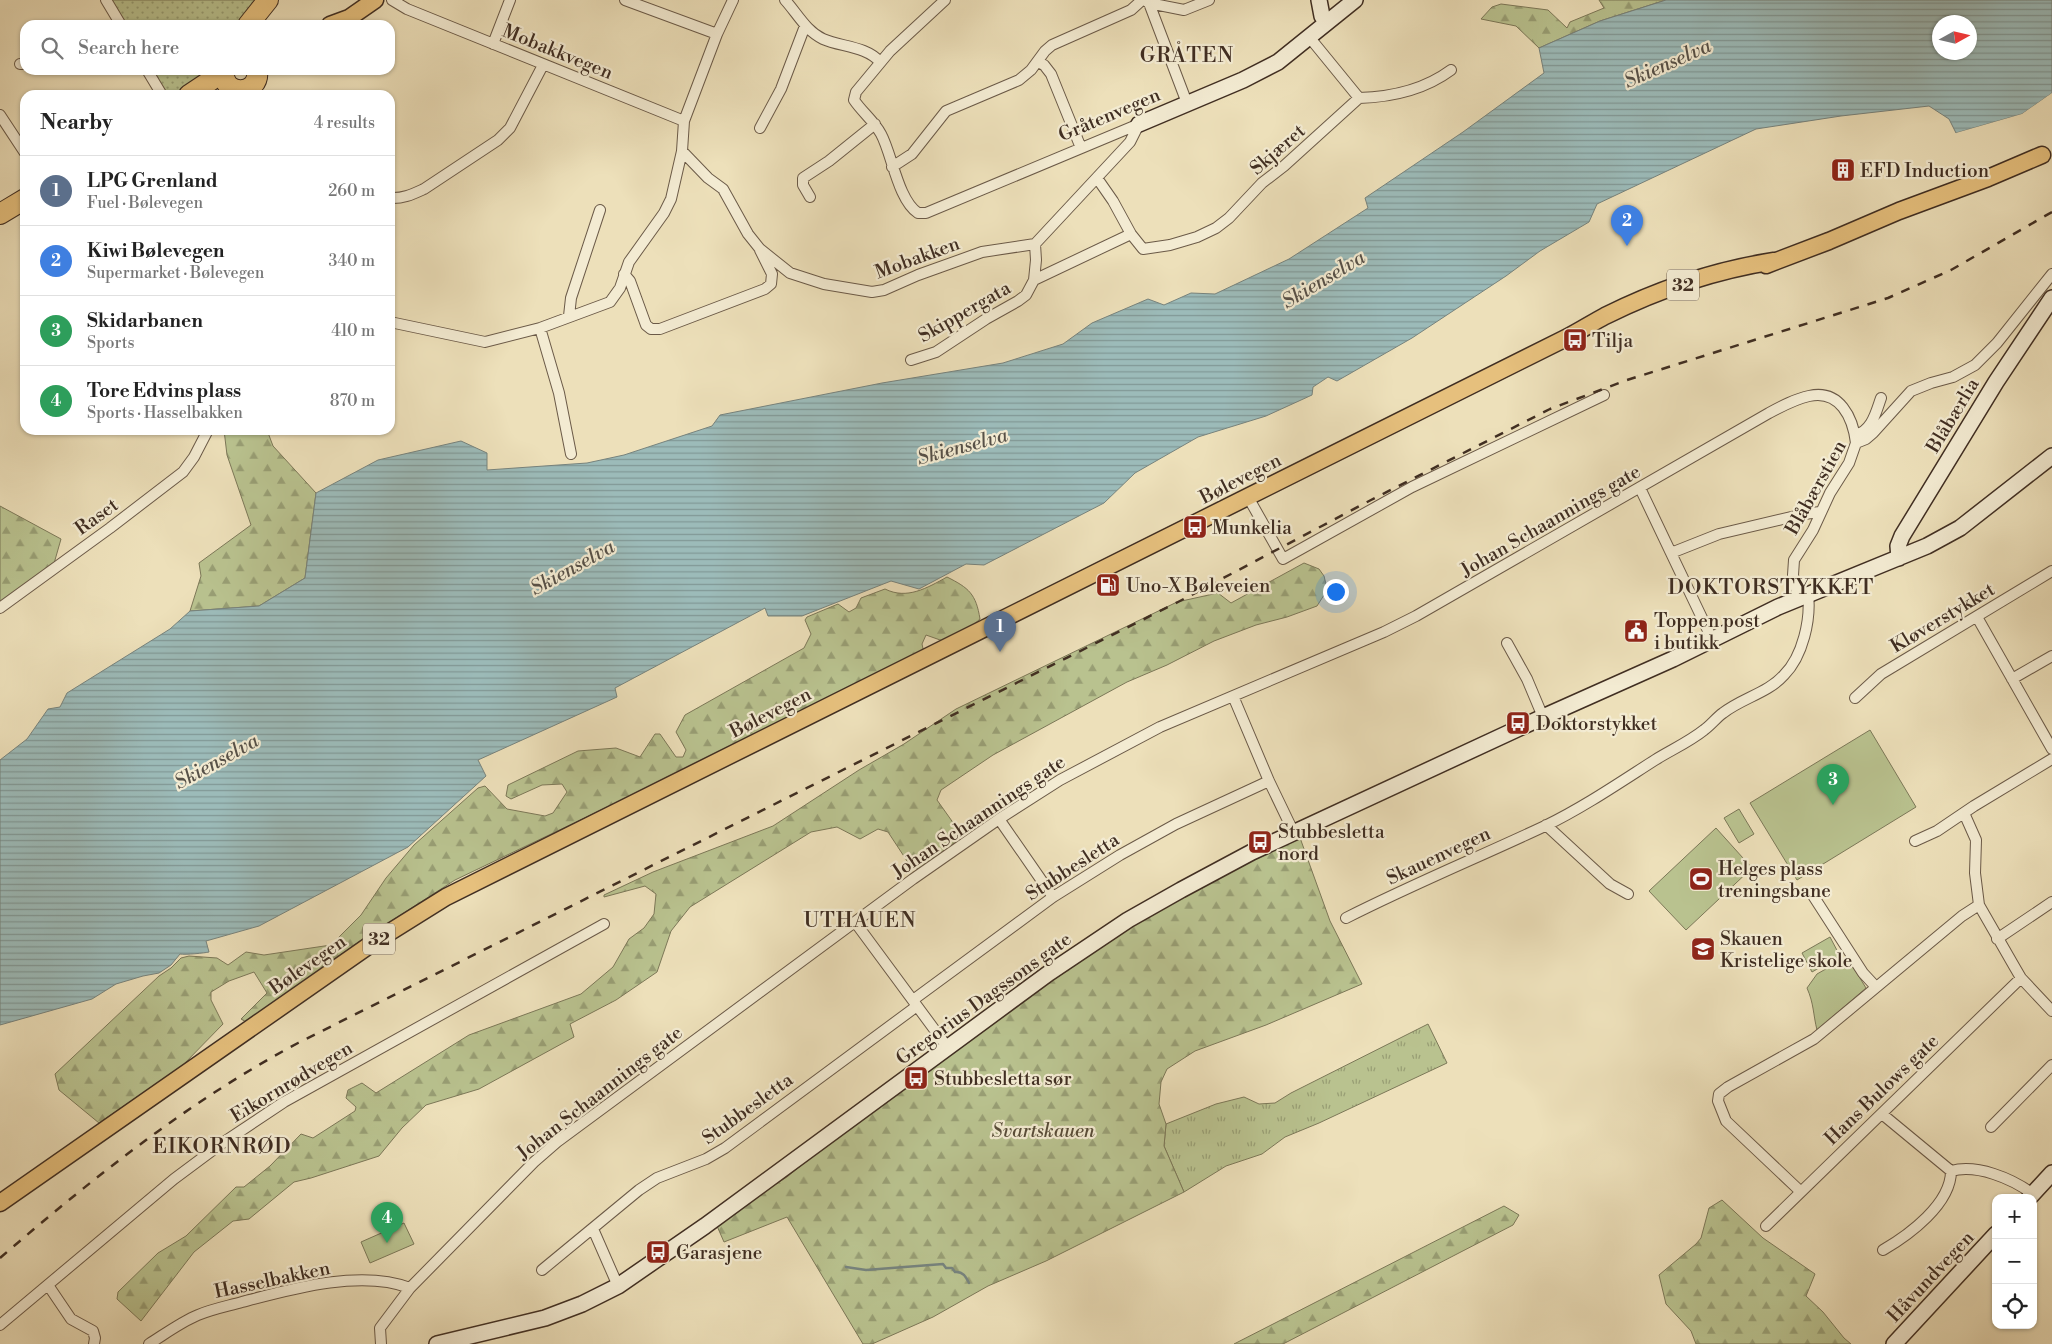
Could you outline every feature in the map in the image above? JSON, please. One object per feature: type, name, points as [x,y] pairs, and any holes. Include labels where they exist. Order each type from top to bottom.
[{"type":"highway","points":[[252,20],[268,0]]},
{"type":"highway","points":[[196,90],[217,75]]},
{"type":"highway","points":[[223,75],[228,85],[236,90],[246,90],[251,87],[259,75]]},
{"type":"highway","points":[[0,214],[20,202]]},
{"type":"main road","points":[[334,20],[360,0]]},
{"type":"main road","points":[[343,20],[375,0]]},
{"type":"main road","name":"Bølevegen","points":[[0,1202],[374,942],[446,897],[1597,322],[1606,321],[1829,241],[1855,235],[1972,193],[2026,168],[2047,152]]},
{"type":"street","points":[[106,0],[117,20]]},
{"type":"street","name":"Mobakkvegen","points":[[392,0],[407,9],[684,121]]},
{"type":"street","points":[[493,44],[510,0]]},
{"type":"street","points":[[625,0],[717,34]]},
{"type":"street","points":[[395,323],[485,342],[540,328],[610,302],[620,288],[630,262],[668,206],[682,151],[684,121],[717,34],[733,0]]},
{"type":"street","points":[[786,0],[805,26],[821,38],[869,53],[880,62]]},
{"type":"street","points":[[945,0],[880,62],[854,97],[856,104],[875,124],[882,135],[892,167],[912,154],[946,111],[1019,80],[1052,45],[1131,10],[1145,1],[1184,10],[1209,0]]},
{"type":"street","points":[[1319,0],[1322,16],[1326,22]]},
{"type":"street","name":"Gråtenvegen","points":[[892,167],[908,203],[918,213],[926,213],[1215,92],[1270,66],[1310,38],[1326,22],[1355,0]]},
{"type":"street","points":[[1145,1],[1187,103]]},
{"type":"street","points":[[760,128],[781,89],[805,26]]},
{"type":"street","points":[[1310,38],[1359,98],[1384,98],[1404,93],[1442,77],[1451,70]]},
{"type":"street","points":[[1038,62],[1044,65],[1051,74],[1081,148]]},
{"type":"street","points":[[395,198],[405,197],[424,189],[498,140],[510,128],[544,65]]},
{"type":"street","points":[[150,75],[159,90]]},
{"type":"street","name":"Skjæret","points":[[1131,234],[1139,246],[1147,250],[1197,237],[1216,228],[1234,213],[1262,183],[1284,166],[1359,98]]},
{"type":"street","points":[[0,115],[20,145]]},
{"type":"street","points":[[810,197],[803,185],[803,178],[829,161],[875,124]]},
{"type":"street","points":[[1034,280],[1035,244],[1130,142],[1139,124]]},
{"type":"street","name":"Mobakken","points":[[682,151],[708,178],[723,189],[748,234],[760,249],[790,273],[806,279],[872,292],[895,286],[918,275],[982,252],[1035,244]]},
{"type":"street","points":[[1097,178],[1114,201],[1131,234]]},
{"type":"street","points":[[569,316],[571,298],[600,210]]},
{"type":"street","name":"Skippergata","points":[[911,360],[936,352],[986,319],[1018,302],[1026,295],[1034,280],[1131,234]]},
{"type":"street","name":"Mobakken","points":[[624,274],[630,281],[648,327],[656,330],[765,289],[772,284],[772,274],[760,249]]},
{"type":"street","name":"Blåbærstien","points":[[1803,596],[1792,567],[1794,560],[1809,537],[1820,512],[1849,463],[1856,439],[1866,439],[1873,433],[1911,391],[1953,377],[1974,365],[1997,342],[2049,277]]},
{"type":"street","name":"Blåbærlia","points":[[1899,558],[1898,546],[1902,536],[1996,382],[2052,298]]},
{"type":"street","points":[[540,328],[559,393],[571,454]]},
{"type":"street","points":[[1248,497],[1283,559],[1412,487],[1604,395]]},
{"type":"street","name":"Johan Schaannings gate","points":[[381,1344],[380,1328],[410,1288],[534,1162],[557,1142],[855,922],[999,819],[1060,780],[1151,731],[1384,632],[1416,616],[1770,412],[1808,396],[1824,396],[1841,404],[1852,420],[1856,439]]},
{"type":"street","points":[[1856,439],[1868,428],[1881,398]]},
{"type":"street","name":"Raset","points":[[0,608],[173,481],[188,466],[206,435]]},
{"type":"street","name":"Gregorius Dagssons gate","points":[[437,1344],[545,1318],[582,1304],[618,1286],[706,1226],[1049,974],[1128,920],[1181,890],[1294,833],[1543,717],[1673,659],[1803,596],[1927,546],[1960,528],[2052,456]]},
{"type":"street","points":[[1640,488],[1712,639]]},
{"type":"street","points":[[1671,553],[1719,534],[1820,512]]},
{"type":"street","name":"Kløverstykket","points":[[1855,698],[1881,674],[2052,571]]},
{"type":"street","name":"Skauenvegen","points":[[1346,918],[1546,825],[1617,785],[1687,742],[1723,713],[1772,686],[1792,664],[1801,645],[1809,610],[1803,596]]},
{"type":"street","points":[[1977,617],[2052,748]]},
{"type":"street","points":[[1507,643],[1523,672],[1543,717]]},
{"type":"street","points":[[2012,679],[2052,656]]},
{"type":"street","points":[[1233,696],[1269,781],[1294,833]]},
{"type":"street","points":[[1916,842],[1937,831],[1985,798],[2052,759]]},
{"type":"street","name":"Stubbesletta","points":[[542,1270],[639,1190],[657,1178],[706,1159],[725,1148],[1052,897],[1120,855],[1176,824],[1269,781]]},
{"type":"street","points":[[1964,813],[1976,840],[1975,873],[1979,905],[2021,978],[2052,1011]]},
{"type":"street","points":[[999,819],[1052,897]]},
{"type":"street","points":[[1546,825],[1610,884],[1628,894]]},
{"type":"street","points":[[1812,894],[1863,973],[1876,987]]},
{"type":"street","points":[[1997,939],[2052,902]]},
{"type":"street","points":[[1800,1191],[1726,1121],[1718,1101],[1719,1094],[1728,1087],[1814,1039],[1962,916],[1979,905]]},
{"type":"street","points":[[855,922],[948,1048]]},
{"type":"street","name":"Eikornrødvegen","points":[[0,1326],[174,1179],[221,1144],[284,1102],[604,924]]},
{"type":"street","name":"Hans Bulows gate","points":[[1766,1226],[2021,978]]},
{"type":"street","points":[[1991,1127],[2052,1065]]},
{"type":"street","points":[[1882,1114],[1951,1171]]},
{"type":"street","points":[[1951,1171],[1966,1168],[1975,1170],[2016,1183],[2029,1194]]},
{"type":"street","points":[[1883,1250],[1908,1235],[1928,1216],[1946,1192],[1949,1186],[1951,1171]]},
{"type":"street","points":[[2033,1194],[2052,1173]]},
{"type":"street","points":[[594,1229],[618,1286]]},
{"type":"street","name":"Håvundvegen","points":[[1894,1344],[1992,1238]]},
{"type":"street","name":"Hasselbakken","points":[[149,1344],[198,1315],[256,1298],[313,1286],[376,1281],[400,1284],[410,1288]]},
{"type":"street","points":[[48,1285],[71,1319],[93,1331],[94,1344]]},
{"type":"green space","points":[[106,0],[257,0],[243,20],[118,20]]},
{"type":"green space","points":[[1599,0],[1666,0],[1600,21],[1539,48],[1516,26],[1481,19],[1492,7],[1501,4],[1548,10],[1567,28],[1570,22],[1604,8]]},
{"type":"green space","points":[[150,75],[208,75],[188,90],[159,90]]},
{"type":"green space","points":[[225,435],[269,435],[273,446],[316,493],[305,578],[259,606],[190,611],[201,576],[199,563],[251,525],[227,455]]},
{"type":"green space","points":[[0,506],[61,539],[51,574],[0,611]]},
{"type":"green space","points":[[1304,563],[1319,569],[1324,576],[1326,592],[1317,606],[1287,617],[1256,625],[1214,641],[1167,665],[1127,682],[993,755],[941,790],[937,800],[959,831],[961,838],[919,869],[911,867],[888,832],[878,829],[860,839],[837,827],[811,832],[690,907],[671,931],[657,972],[616,1000],[570,1024],[574,1037],[479,1089],[426,1105],[402,1128],[379,1156],[294,1182],[249,1219],[233,1221],[194,1252],[141,1321],[117,1299],[118,1292],[158,1253],[186,1236],[236,1187],[244,1187],[270,1166],[301,1134],[313,1138],[355,1111],[356,1107],[346,1098],[348,1090],[362,1083],[376,1093],[469,1035],[581,994],[613,967],[629,939],[644,928],[654,914],[656,894],[645,886],[604,897],[604,895],[653,872],[773,826],[956,709],[1177,602],[1218,593],[1231,603]]},
{"type":"green space","points":[[947,577],[961,585],[974,598],[980,619],[972,626],[943,641],[926,635],[922,644],[924,653],[806,712],[455,880],[360,941],[246,1022],[241,1019],[267,993],[254,972],[229,981],[211,992],[211,1000],[223,1024],[182,1066],[99,1123],[59,1090],[55,1074],[159,976],[181,958],[189,956],[217,958],[228,965],[246,952],[264,955],[331,945],[361,915],[386,878],[414,845],[478,788],[485,786],[507,809],[545,816],[553,813],[567,792],[562,784],[542,785],[511,799],[506,796],[508,785],[578,751],[616,748],[640,757],[655,734],[660,734],[676,757],[683,757],[686,750],[676,732],[685,715],[804,648],[811,634],[805,620],[807,617],[838,604],[849,612],[856,608],[861,598],[885,589],[893,592],[909,593],[924,589]]},
{"type":"green space","points":[[1870,730],[1916,807],[1797,880],[1750,803]]},
{"type":"green space","points":[[1739,809],[1754,834],[1739,843],[1724,818]]},
{"type":"green space","name":"Helges plass treningsbane","points":[[1716,828],[1752,868],[1686,930],[1649,891]]},
{"type":"green space","name":"Svartskauen","points":[[1299,835],[1330,921],[1362,984],[1266,1025],[1195,1051],[1167,1069],[1161,1082],[1159,1104],[1166,1124],[1164,1146],[1184,1192],[1046,1261],[988,1286],[933,1317],[872,1344],[863,1344],[787,1217],[724,1242],[717,1226],[741,1206],[787,1177],[839,1134],[1000,1016],[1182,893]]},
{"type":"green space","points":[[1830,937],[1840,956],[1812,972],[1802,953]]},
{"type":"green space","points":[[1847,957],[1866,988],[1817,1030],[1807,988],[1817,974]]},
{"type":"green space","points":[[1428,1024],[1447,1063],[1285,1137],[1262,1154],[1226,1166],[1184,1192],[1164,1146],[1166,1124],[1216,1104],[1244,1097],[1259,1104],[1275,1103],[1291,1093]]},
{"type":"green space","points":[[1722,1200],[1763,1238],[1815,1274],[1806,1296],[1851,1344],[1696,1344],[1691,1331],[1666,1304],[1659,1275],[1696,1244],[1701,1238],[1709,1208]]},
{"type":"green space","points":[[1504,1206],[1519,1215],[1513,1225],[1283,1344],[1234,1344]]},
{"type":"green space","points":[[404,1223],[414,1244],[370,1263],[361,1242]]},
{"type":"water","name":"Skienselva","points":[[1666,0],[2052,0],[2052,93],[2022,114],[1956,133],[1949,119],[1929,106],[1841,116],[1756,129],[1597,204],[1589,222],[1540,251],[1506,276],[1412,338],[1337,381],[1328,377],[1313,387],[1312,395],[1266,416],[1198,437],[1135,473],[1104,503],[984,565],[966,564],[919,589],[891,581],[802,616],[768,616],[765,608],[615,688],[617,697],[478,760],[486,776],[408,847],[259,926],[206,941],[209,952],[180,954],[171,965],[159,973],[116,984],[92,999],[0,1025],[0,760],[27,739],[48,709],[60,707],[67,693],[170,629],[190,611],[259,606],[305,578],[316,493],[378,460],[461,441],[487,453],[487,470],[587,463],[624,455],[712,426],[720,415],[882,383],[1003,363],[1063,344],[1092,323],[1148,299],[1164,305],[1191,293],[1215,294],[1289,259],[1368,208],[1365,198],[1463,132],[1544,73],[1539,48],[1600,21]]},
{"type":"pier","points":[[2052,93],[2052,97],[2045,103],[2024,116],[1957,136],[1956,133],[2022,114]]},
{"type":"waterway","points":[[846,1267],[866,1270],[943,1264],[946,1268],[952,1268],[955,1272],[962,1273],[969,1283]]},
{"type":"railway","points":[[0,1258],[106,1170],[180,1115],[298,1043],[1178,602],[1371,500],[1550,409],[1627,380],[1888,298],[1951,270],[2052,212]]},
{"type":"place","name":"EFD Induction","points":[[1843,170]]},
{"type":"place","name":"Kiwi Bølevegen","points":[[1627,246]]},
{"type":"place","name":"Tilja","points":[[1575,340]]},
{"type":"place","name":"Munkelia","points":[[1195,527]]},
{"type":"place","name":"Uno-X Bøleveien","points":[[1108,585]]},
{"type":"place","name":"Toppen post i butikk","points":[[1636,631]]},
{"type":"place","name":"LPG Grenland","points":[[1000,652]]},
{"type":"place","name":"Doktorstykket","points":[[1518,723]]},
{"type":"place","name":"Skidarbanen","points":[[1833,805]]},
{"type":"place","name":"Stubbesletta nord","points":[[1260,842]]},
{"type":"place","name":"Helges plass treningsbane","points":[[1701,879]]},
{"type":"place","name":"Skauen Kristelige skole","points":[[1703,949]]},
{"type":"place","name":"Stubbesletta sør","points":[[916,1078]]},
{"type":"place","name":"Tore Edvins plass","points":[[387,1243]]},
{"type":"place","name":"Garasjene","points":[[658,1252]]},
{"type":"district","name":"GRÅTEN","points":[[1187,55]]},
{"type":"district","name":"DOKTORSTYKKET","points":[[1771,587]]},
{"type":"district","name":"UTHAUEN","points":[[860,920]]},
{"type":"district","name":"EIKORNRØD","points":[[222,1146]]}]
